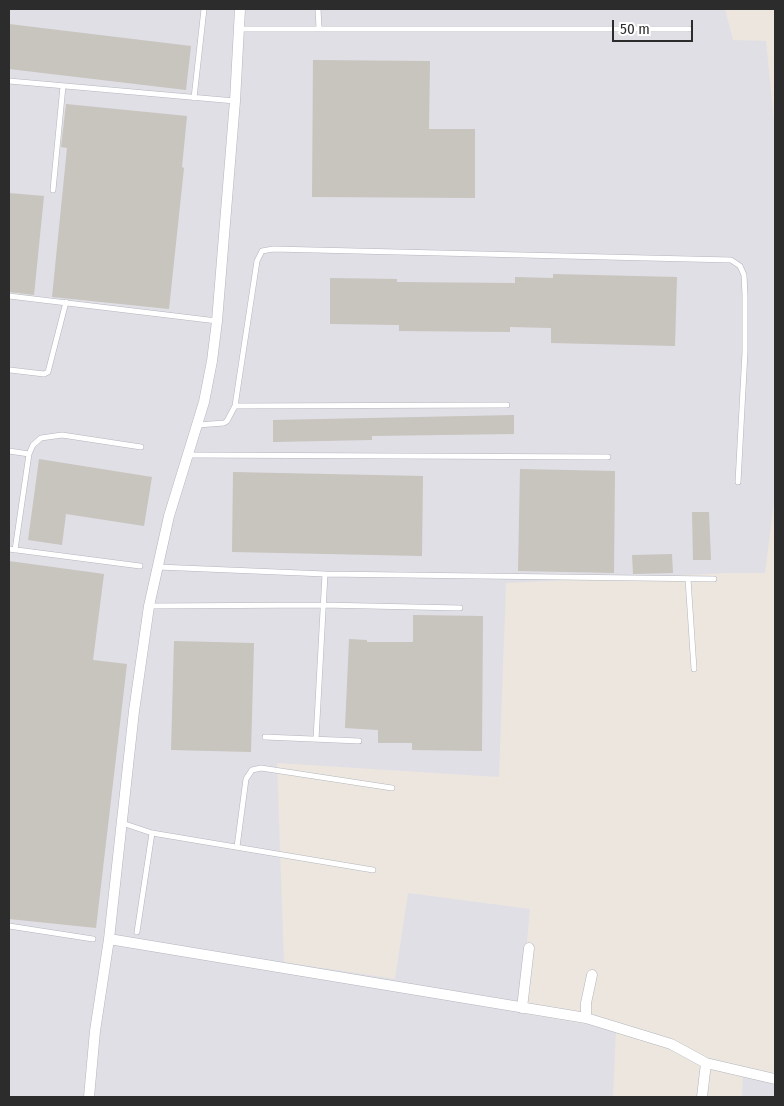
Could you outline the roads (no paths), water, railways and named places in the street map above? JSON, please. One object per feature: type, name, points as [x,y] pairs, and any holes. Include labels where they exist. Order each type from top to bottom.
[{"type":"street","points":[[90,1097],[95,1031],[109,939],[134,711],[149,606],[170,516],[187,455],[198,425],[212,361],[235,101],[240,9]]},
{"type":"street","points":[[109,939],[586,1018],[671,1044],[706,1063],[775,1079]]},
{"type":"street","points":[[522,1008],[529,948]]},
{"type":"street","points":[[586,1018],[586,1003],[592,975]]},
{"type":"street","points":[[702,1097],[706,1063]]},
{"type":"lane","points":[[194,98],[204,9]]},
{"type":"lane","points":[[318,9],[318,28]]},
{"type":"lane","points":[[240,29],[689,29]]},
{"type":"lane","points":[[9,80],[235,101]]},
{"type":"lane","points":[[53,190],[62,86]]},
{"type":"lane","points":[[198,425],[224,423],[235,406],[257,261],[262,251],[273,249],[731,260],[740,266],[744,275],[745,295],[745,352],[738,482]]},
{"type":"lane","points":[[9,296],[217,321]]},
{"type":"lane","points":[[10,370],[44,374],[48,372],[66,302]]},
{"type":"lane","points":[[235,406],[508,405]]},
{"type":"lane","points":[[140,566],[12,550],[29,454],[41,438],[62,435],[141,447]]},
{"type":"lane","points":[[9,451],[29,454]]},
{"type":"lane","points":[[187,455],[608,456]]},
{"type":"lane","points":[[157,567],[325,574],[714,579]]},
{"type":"lane","points":[[316,739],[325,574]]},
{"type":"lane","points":[[688,579],[694,669]]},
{"type":"lane","points":[[149,606],[460,608]]},
{"type":"lane","points":[[264,737],[358,741]]},
{"type":"lane","points":[[237,847],[246,780],[252,770],[261,768],[392,788]]},
{"type":"lane","points":[[122,823],[152,833],[373,870]]},
{"type":"lane","points":[[137,932],[152,833]]},
{"type":"lane","points":[[9,926],[93,939]]}]
